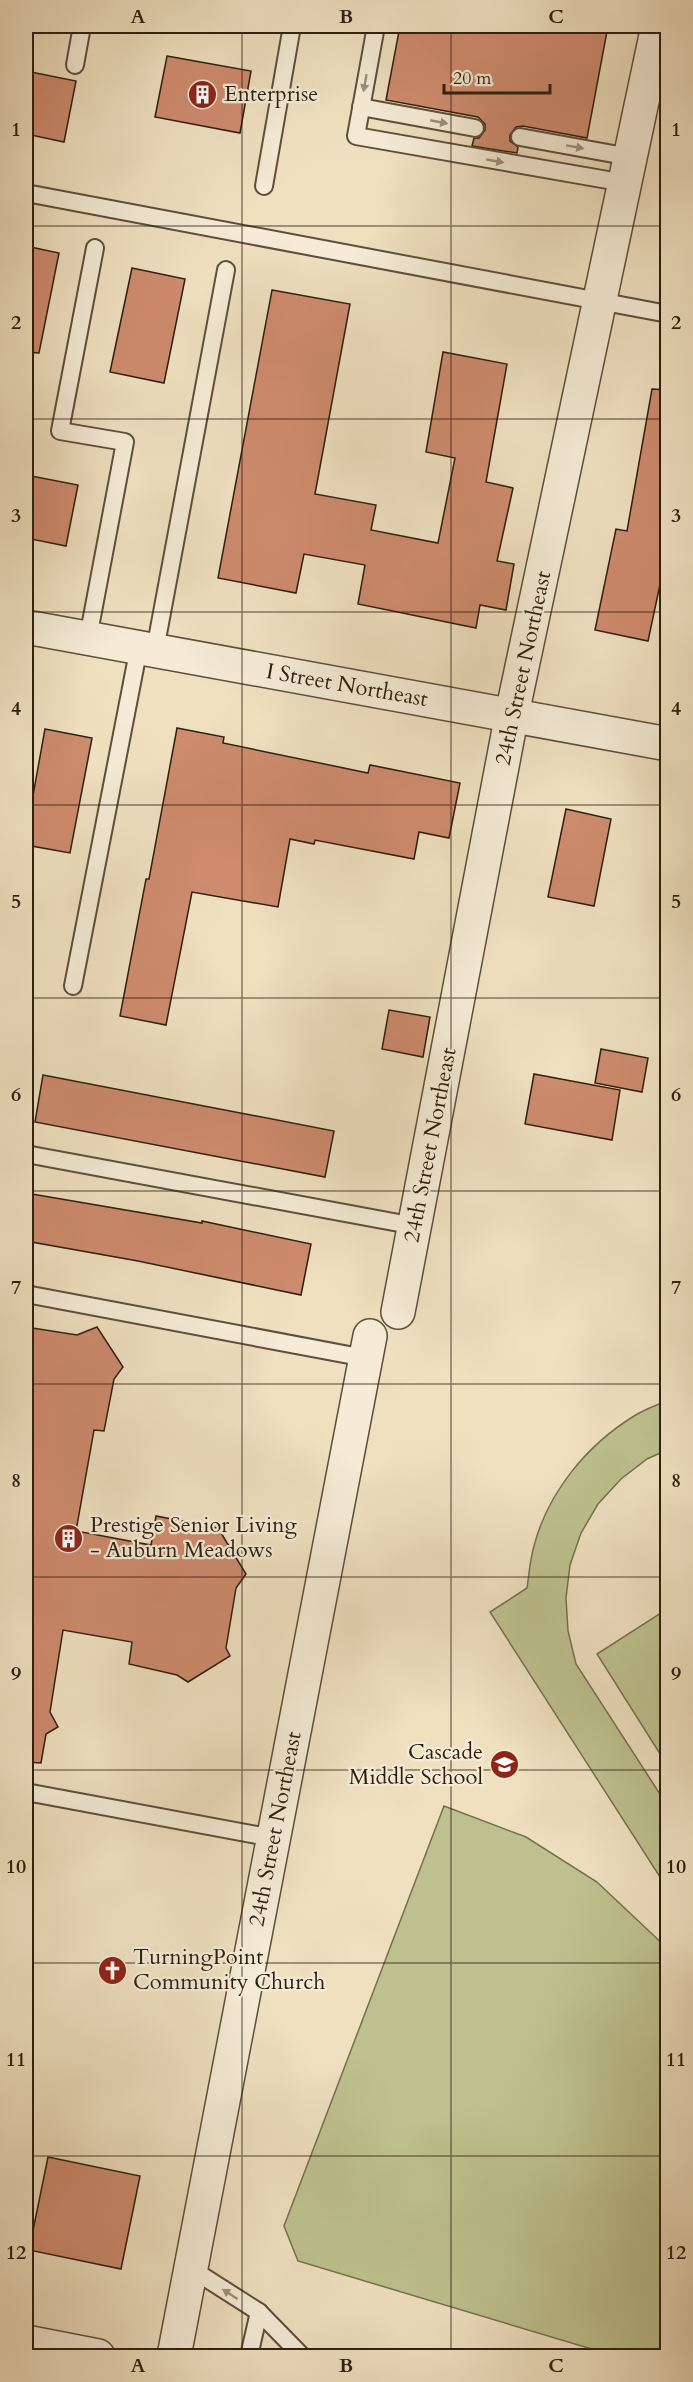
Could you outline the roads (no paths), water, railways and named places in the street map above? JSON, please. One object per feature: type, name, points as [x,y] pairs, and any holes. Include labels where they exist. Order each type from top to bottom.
[{"type":"street","name":"24th Street Northeast","points":[[398,1312],[512,714],[658,26]]},
{"type":"street","name":"I Street Northeast","points":[[26,627],[668,744]]},
{"type":"street","name":"24th Street Northeast","points":[[174,2356],[367,1347]]},
{"type":"street","points":[[26,2342],[98,2356]]},
{"type":"lane","points":[[75,65],[82,26]]},
{"type":"lane","points":[[264,186],[292,26]]},
{"type":"lane","points":[[376,26],[356,136],[627,170]]},
{"type":"lane","points":[[361,107],[476,128]]},
{"type":"lane","points":[[520,137],[627,170]]},
{"type":"lane","points":[[26,193],[668,314]]},
{"type":"lane","points":[[88,638],[125,442],[60,430],[95,248]]},
{"type":"lane","points":[[74,986],[226,270]]},
{"type":"lane","points":[[26,1154],[415,1226]]},
{"type":"lane","points":[[26,1294],[367,1347]]},
{"type":"lane","points":[[26,1792],[273,1838]]},
{"type":"lane","points":[[190,2268],[259,2312],[302,2356]]},
{"type":"lane","points":[[249,2356],[259,2312]]},
{"type":"place","name":"Enterprise","points":[[203,94]]},
{"type":"place","name":"Prestige Senior Living - Auburn Meadows","points":[[69,1538]]},
{"type":"place","name":"Cascade Middle School","points":[[504,1765]]},
{"type":"place","name":"TurningPoint Community Church","points":[[112,1970]]}]
